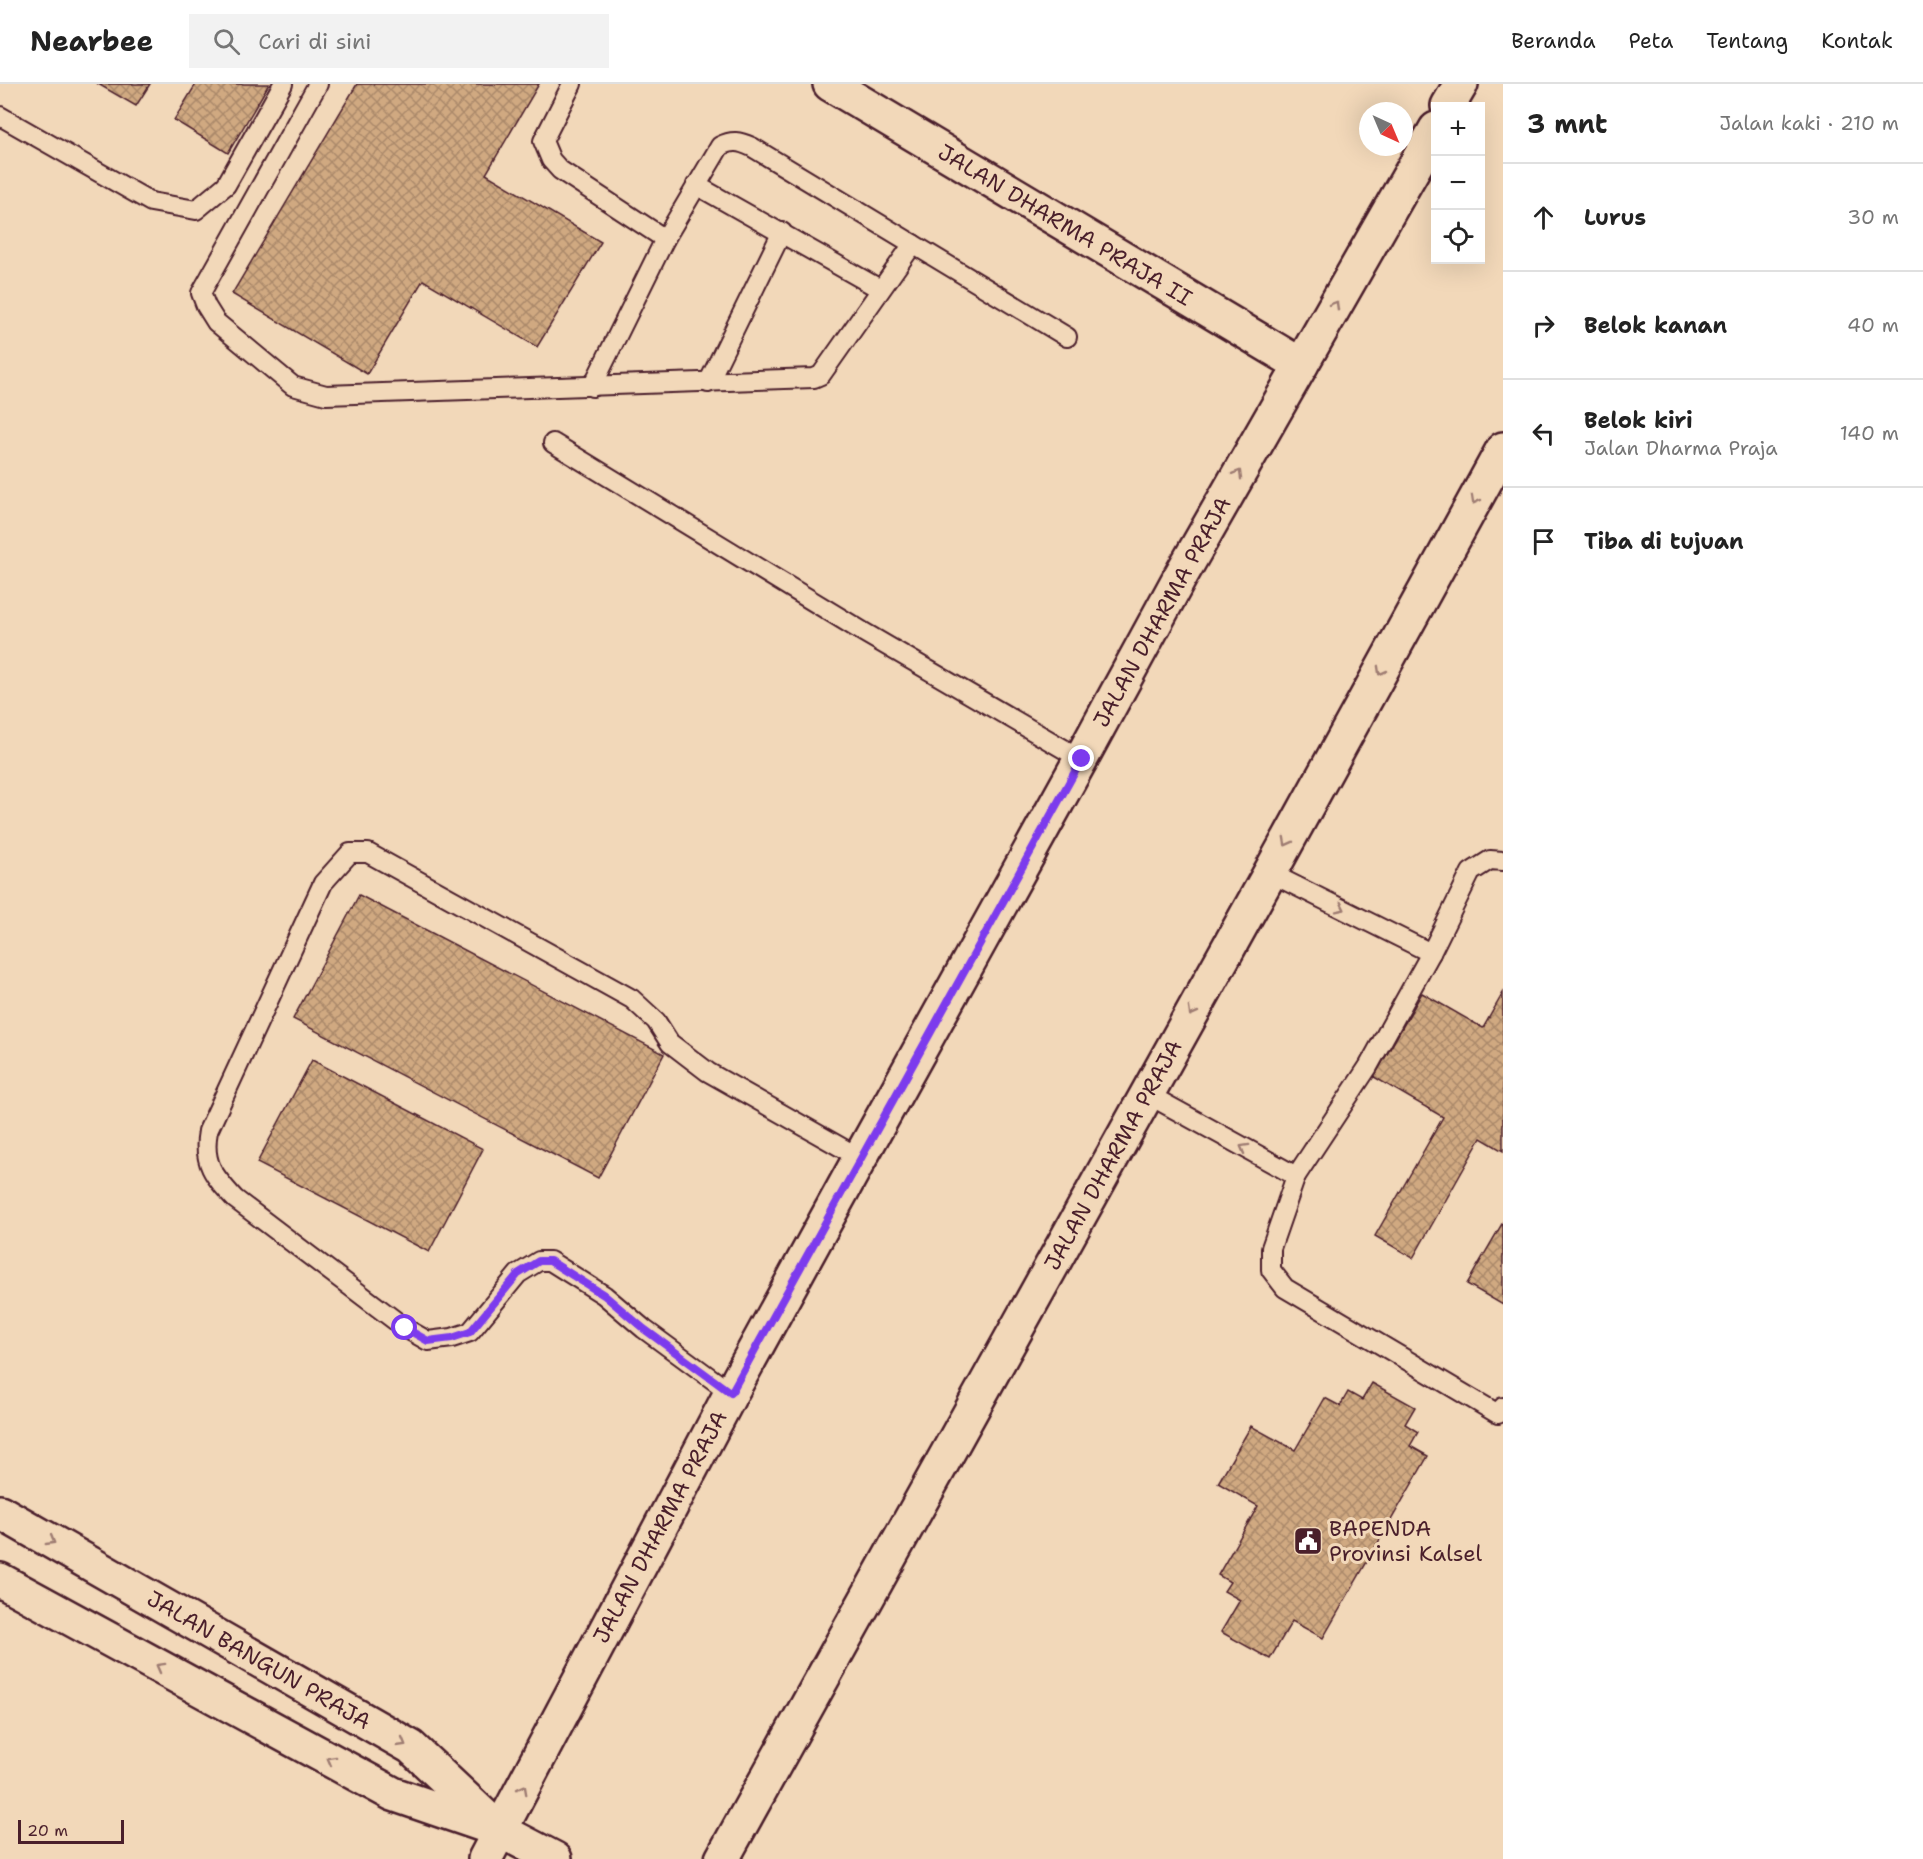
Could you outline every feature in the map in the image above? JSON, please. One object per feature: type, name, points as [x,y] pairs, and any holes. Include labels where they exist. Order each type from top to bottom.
[{"type":"street","name":"JALAN DHARMA PRAJA II","points":[[830,84],[1301,365]]},
{"type":"street","points":[[1450,102],[1461,84]]},
{"type":"street","name":"JALAN DHARMA PRAJA","points":[[485,1859],[731,1393],[860,1158],[1082,759],[1180,577],[1431,138]]},
{"type":"street","name":"JALAN DHARMA PRAJA","points":[[722,1859],[1500,463]]},
{"type":"street","name":"JALAN BANGUN PRAJA","points":[[0,1512],[411,1747],[501,1831]]},
{"type":"street","name":"JALAN BANGUN PRAJA","points":[[0,1580],[393,1794],[501,1831],[555,1859]]},
{"type":"lane","points":[[0,116],[151,202],[196,210],[226,186],[283,84]]},
{"type":"lane","points":[[318,84],[201,293],[216,322],[293,386],[326,396],[805,380],[821,375],[913,244]]},
{"type":"lane","points":[[572,84],[543,141],[551,160],[560,170],[665,239]]},
{"type":"lane","points":[[592,387],[665,239],[720,146],[730,141],[739,141],[752,147],[1067,337]]},
{"type":"lane","points":[[696,184],[880,289]]},
{"type":"lane","points":[[708,383],[782,232]]},
{"type":"lane","points":[[553,443],[855,627],[1082,759]]},
{"type":"lane","points":[[731,1393],[644,1329],[604,1295],[550,1261],[539,1261],[518,1274],[470,1332],[452,1338],[428,1341],[405,1328],[254,1214],[220,1183],[210,1168],[205,1148],[208,1131],[323,883],[350,853],[368,853],[632,999],[656,1021],[670,1043],[708,1072],[860,1158]]},
{"type":"lane","points":[[1503,861],[1490,860],[1471,872],[1431,953],[1368,1067],[1296,1176],[1271,1248],[1271,1270],[1285,1288],[1498,1414],[1503,1407]]},
{"type":"lane","points":[[1270,873],[1431,953]]},
{"type":"lane","points":[[1147,1094],[1296,1176]]},
{"type":"building","points":[[98,84],[150,84],[136,106]]},
{"type":"building","points":[[196,84],[269,84],[228,153],[174,120]]},
{"type":"building","points":[[357,84],[539,84],[486,174],[601,242],[537,347],[423,280],[367,374],[232,294]]},
{"type":"building","points":[[359,895],[664,1054],[598,1178],[293,1019]]},
{"type":"building","points":[[1422,993],[1483,1028],[1503,993],[1503,1151],[1481,1138],[1413,1258],[1375,1236],[1443,1117],[1374,1077]]},
{"type":"building","points":[[312,1060],[483,1149],[429,1252],[257,1163]]},
{"type":"building","points":[[1503,1222],[1503,1305],[1467,1284]]},
{"type":"building","name":"BAPENDA Provinsi Kalsel","points":[[1372,1383],[1415,1407],[1405,1424],[1418,1432],[1410,1446],[1428,1456],[1323,1638],[1292,1621],[1270,1659],[1221,1632],[1240,1600],[1224,1591],[1230,1582],[1218,1575],[1258,1506],[1218,1483],[1251,1426],[1295,1450],[1325,1398],[1340,1406],[1348,1392],[1362,1400]]},
{"type":"place","name":"BAPENDA Provinsi Kalsel","points":[[1308,1541]]},
{"type":"route","points":[[405,1328],[428,1341],[452,1338],[470,1332],[518,1274],[539,1261],[550,1261],[604,1295],[644,1329],[731,1393],[1082,759]]}]
